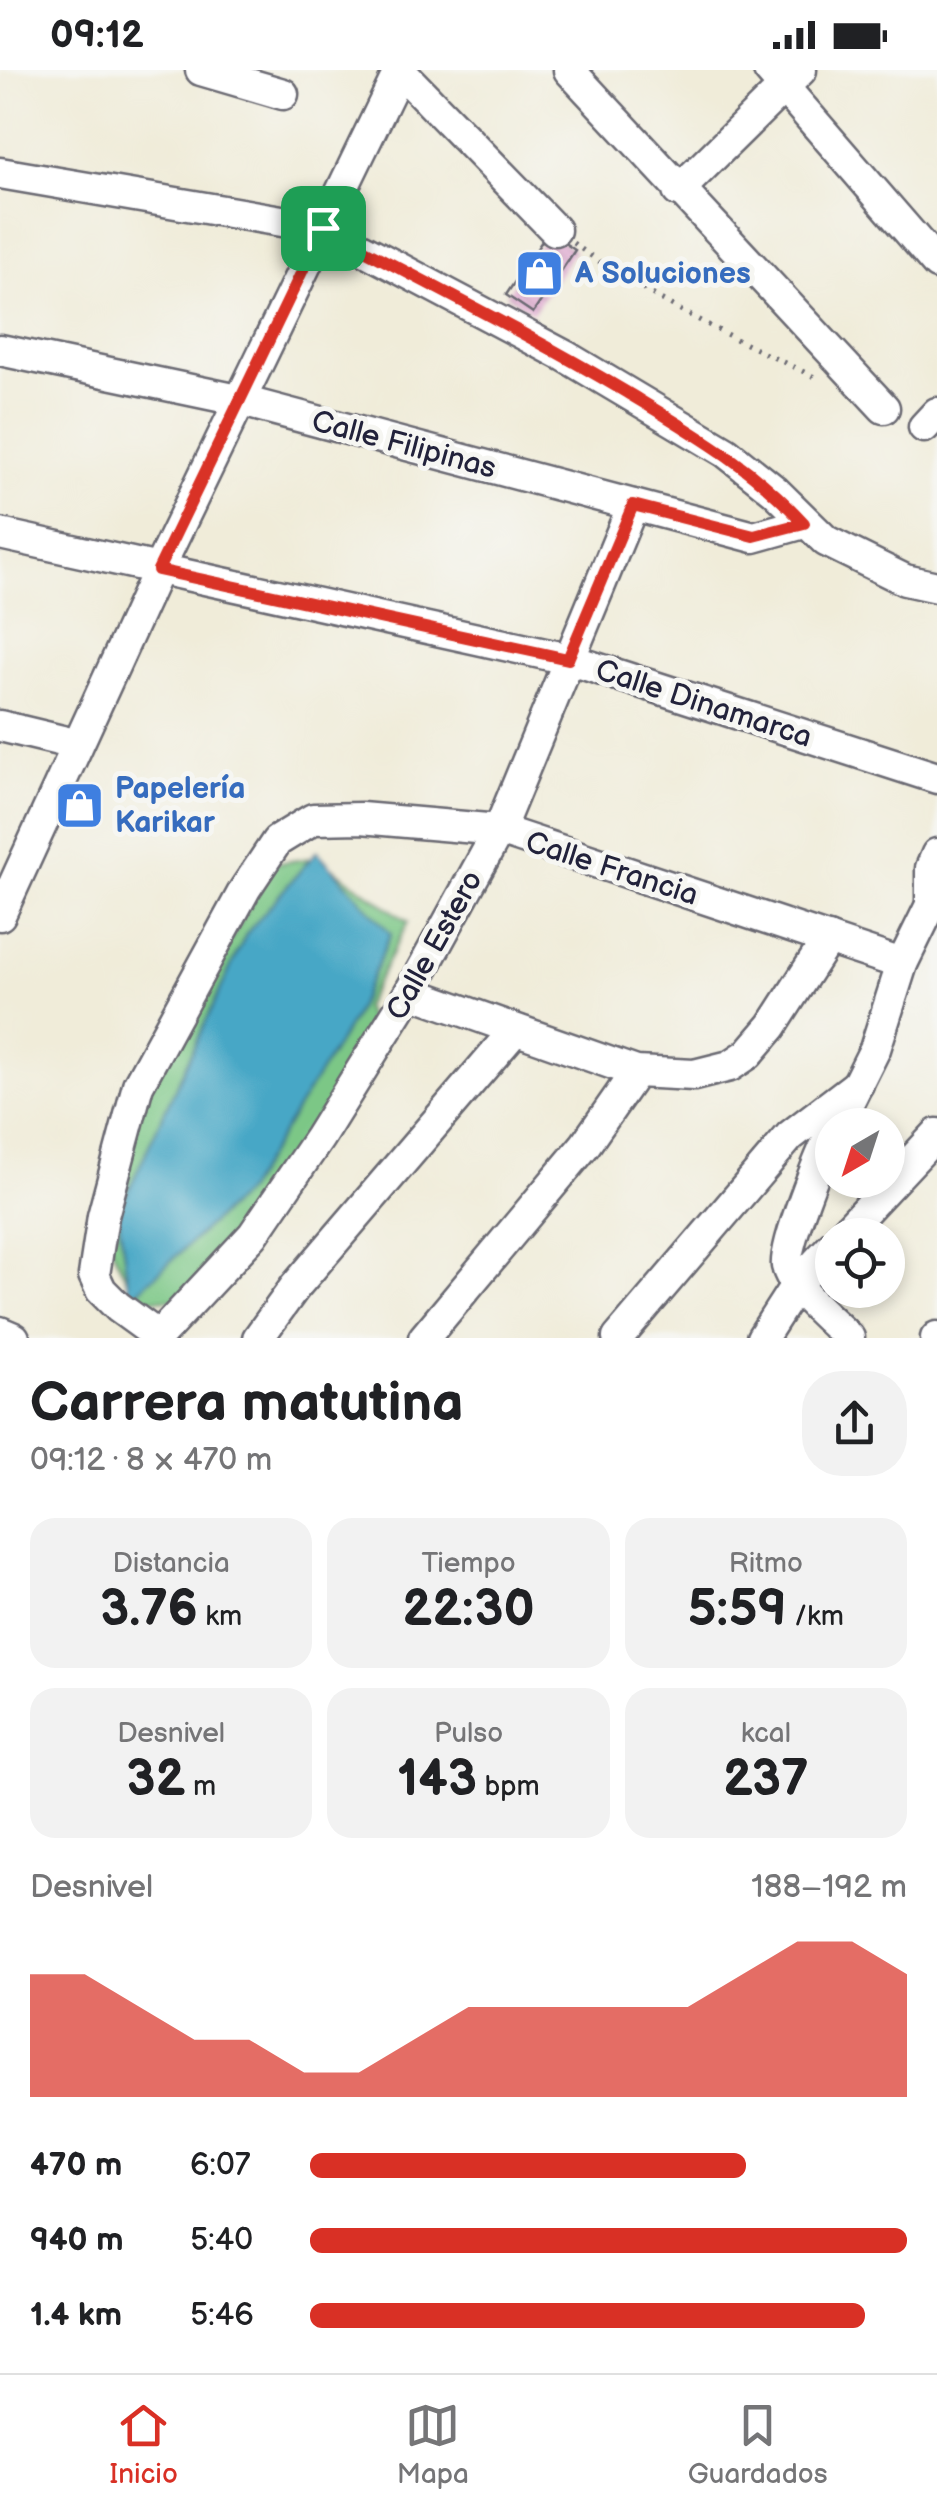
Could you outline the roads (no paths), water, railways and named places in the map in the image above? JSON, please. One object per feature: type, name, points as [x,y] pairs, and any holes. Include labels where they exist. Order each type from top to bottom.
[{"type":"street","points":[[200,70],[283,94]]},
{"type":"street","points":[[568,70],[884,408]]},
{"type":"street","points":[[0,915],[75,744],[238,400],[400,71],[555,230]]},
{"type":"street","points":[[678,191],[785,76],[937,264]]},
{"type":"street","points":[[0,173],[323,228],[565,356],[726,452],[775,492],[826,542],[905,580],[937,587]]},
{"type":"street","name":"Calle Filipinas","points":[[0,350],[238,400],[754,536],[804,523]]},
{"type":"street","name":"Calle Estero","points":[[158,1337],[252,1235],[319,1138],[410,992],[499,830],[633,505]]},
{"type":"street","name":"Calle Dinamarca","points":[[0,534],[568,659],[937,778]]},
{"type":"street","points":[[0,726],[75,744]]},
{"type":"street","name":"Calle Francia","points":[[158,1337],[118,1308],[100,1290],[94,1275],[103,1216],[138,1085],[245,889],[278,841],[312,819],[361,818],[499,830],[902,964]]},
{"type":"street","points":[[845,1108],[874,1049],[902,964],[934,902],[931,868],[937,854]]},
{"type":"street","points":[[410,992],[636,1072],[694,1076],[730,1066],[748,1054],[772,1026],[828,939]]},
{"type":"street","points":[[258,1338],[295,1288],[515,1030]]},
{"type":"street","points":[[424,1338],[585,1145],[636,1072]]},
{"type":"street","points":[[618,1338],[790,1136],[858,1084]]},
{"type":"street","points":[[858,1218],[937,1134]]},
{"type":"street","points":[[815,1178],[786,1265],[796,1284],[849,1338]]},
{"type":"street","points":[[762,1338],[796,1284],[815,1264]]},
{"type":"street","points":[[0,1332],[14,1338]]},
{"type":"water","points":[[317,851],[391,934],[353,1019],[246,1191],[130,1299],[118,1213],[246,934]]},
{"type":"place","name":"A Soluciones","points":[[540,273]]},
{"type":"place","name":"Papelería Karikar","points":[[80,805]]}]
